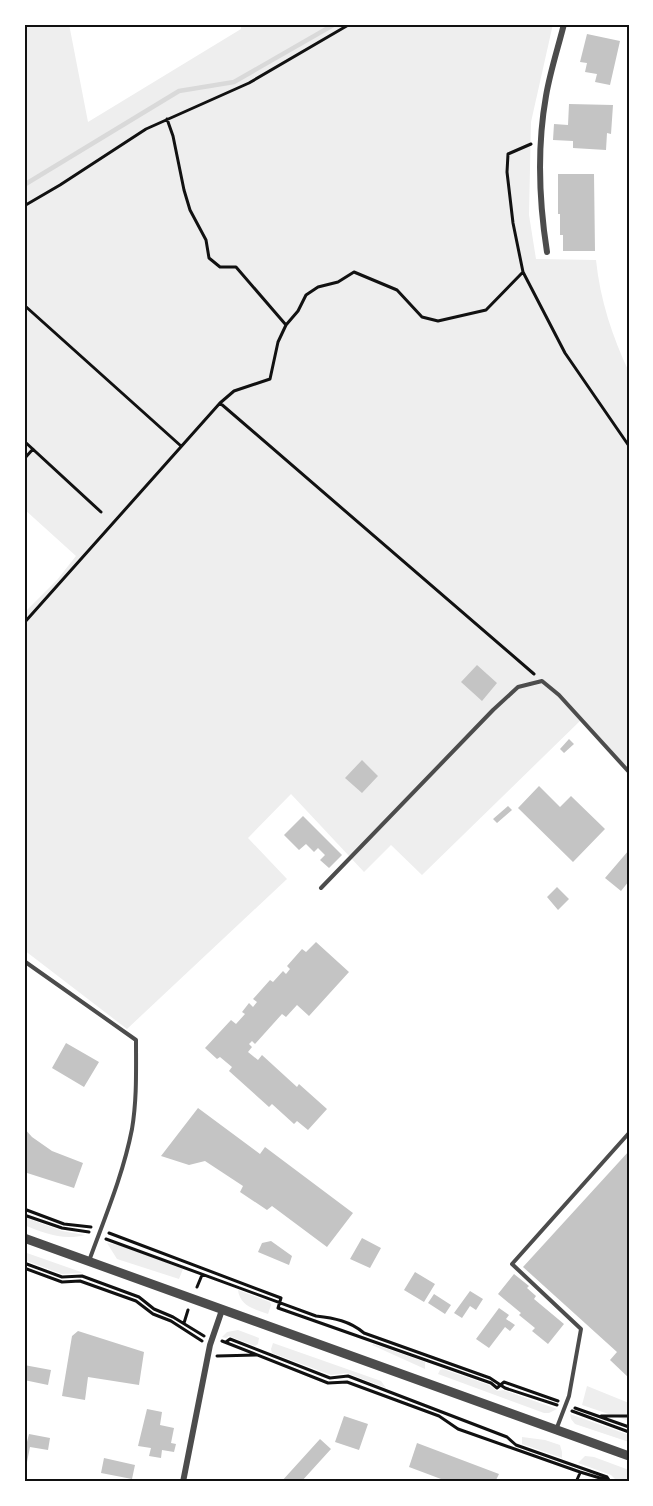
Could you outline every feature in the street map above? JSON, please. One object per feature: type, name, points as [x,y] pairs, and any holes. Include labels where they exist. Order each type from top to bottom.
[{"type":"street","points":[[547,252],[541,215],[541,140],[546,95],[564,24]]},
{"type":"street","points":[[24,1238],[629,1456]]},
{"type":"street","points":[[183,1482],[211,1342],[222,1310]]},
{"type":"lane","points":[[321,888],[518,687],[542,681],[559,695],[629,772]]},
{"type":"lane","points":[[24,961],[136,1040],[136,1092],[132,1128],[121,1175],[88,1262]]},
{"type":"lane","points":[[556,1430],[569,1396],[581,1329],[512,1264],[629,1133]]},
{"type":"path","points":[[24,206],[60,186],[146,129],[249,83],[350,24]]},
{"type":"path","points":[[167,119],[173,136],[184,190],[190,210],[206,240],[208,258],[220,267],[236,267],[286,325]]},
{"type":"path","points":[[541,140],[508,154],[508,182],[513,223],[523,272],[565,353],[629,446]]},
{"type":"path","points":[[24,623],[220,403],[234,391],[270,379],[278,342],[286,325],[298,311],[306,296],[318,287],[338,282],[354,272],[397,290],[422,317],[438,321],[486,310],[523,272]]},
{"type":"path","points":[[24,305],[181,446]]},
{"type":"path","points":[[220,403],[542,681]]},
{"type":"path","points":[[24,441],[101,512]]},
{"type":"path","points":[[24,459],[33,449]]},
{"type":"path","points":[[24,1209],[64,1224],[92,1227]]},
{"type":"path","points":[[24,1215],[62,1228],[89,1232]]},
{"type":"path","points":[[107,1232],[281,1298],[278,1308],[491,1383]]},
{"type":"path","points":[[107,1239],[316,1316],[335,1318],[356,1326],[364,1333],[490,1378],[505,1388],[629,1432]]},
{"type":"path","points":[[24,1263],[62,1276],[82,1276],[139,1297],[154,1309],[174,1317],[219,1348],[230,1339],[330,1378],[348,1376],[507,1437],[516,1445],[581,1471]]},
{"type":"path","points":[[24,1268],[62,1282],[80,1281],[136,1301],[153,1314],[211,1342],[226,1342],[328,1383],[347,1382],[440,1416],[458,1429],[581,1471],[607,1477],[610,1482],[619,1482]]},
{"type":"path","points":[[207,1360],[218,1356],[257,1355]]},
{"type":"path","points":[[433,1368],[435,1363]]},
{"type":"path","points":[[421,1404],[423,1398]]},
{"type":"path","points":[[600,1416],[629,1416]]},
{"type":"path","points":[[576,1482],[581,1471]]},
{"type":"shaded area","points":[[24,24],[69,24],[88,122],[241,29],[241,24],[553,24],[531,122],[529,215],[536,259],[596,260],[600,289],[608,317],[629,372],[629,772],[582,719],[422,875],[391,845],[364,872],[291,794],[248,838],[287,879],[127,1029],[24,950],[24,613],[57,580],[76,556],[24,509]]},
{"type":"shaded area","points":[[24,1217],[62,1231],[85,1235],[61,1237],[46,1233],[24,1225]]},
{"type":"shaded area","points":[[107,1243],[119,1245],[183,1269],[179,1279],[117,1259]]},
{"type":"shaded area","points":[[24,1252],[82,1273],[62,1274],[24,1260]]},
{"type":"shaded area","points":[[238,1290],[270,1302],[268,1314],[245,1303]]},
{"type":"shaded area","points":[[238,1330],[259,1338],[258,1344],[255,1346],[229,1336],[222,1337],[227,1332]]},
{"type":"shaded area","points":[[273,1343],[381,1381],[386,1388],[347,1373],[331,1375],[272,1353]]},
{"type":"shaded area","points":[[372,1345],[425,1362],[425,1369]]},
{"type":"shaded area","points":[[443,1369],[489,1385],[497,1391],[503,1390],[557,1409],[544,1413],[438,1374]]},
{"type":"shaded area","points":[[587,1386],[629,1403],[629,1421],[582,1405]]},
{"type":"shaded area","points":[[570,1414],[629,1435],[629,1442],[575,1424]]},
{"type":"shaded area","points":[[522,1437],[545,1440],[560,1445],[562,1458],[522,1444]]},
{"type":"shaded area","points":[[585,1456],[629,1470],[629,1482],[615,1479],[611,1475],[578,1463]]},
{"type":"building","points":[[587,34],[620,41],[610,85],[595,82],[597,74],[585,72],[587,63],[580,62]]},
{"type":"building","points":[[569,104],[613,105],[611,134],[607,133],[606,150],[573,148],[573,141],[553,140],[554,124],[568,125]]},
{"type":"building","points":[[558,174],[594,174],[595,251],[563,251],[563,235],[560,235],[560,214],[558,214]]},
{"type":"building","points":[[477,665],[497,683],[482,701],[461,682]]},
{"type":"building","points":[[569,739],[574,744],[564,753],[560,749]]},
{"type":"building","points":[[362,760],[378,776],[362,793],[345,778]]},
{"type":"building","points":[[539,786],[560,807],[571,796],[605,829],[573,862],[518,808]]},
{"type":"building","points":[[508,806],[512,810],[497,823],[493,819]]},
{"type":"building","points":[[303,816],[342,855],[329,868],[320,860],[325,855],[318,848],[314,852],[306,844],[299,850],[284,835]]},
{"type":"building","points":[[629,850],[629,881],[621,891],[605,878]]},
{"type":"building","points":[[557,887],[569,899],[558,910],[547,897]]},
{"type":"building","points":[[316,942],[349,972],[309,1016],[297,1005],[286,1017],[282,1014],[255,1044],[252,1041],[249,1044],[252,1047],[248,1052],[258,1060],[262,1055],[297,1087],[299,1084],[327,1109],[308,1130],[297,1121],[294,1124],[272,1104],[269,1107],[229,1071],[232,1067],[220,1057],[217,1059],[205,1048],[231,1020],[236,1024],[245,1014],[242,1012],[249,1003],[253,1007],[257,1002],[253,999],[270,980],[273,982],[283,971],[286,974],[290,969],[287,966],[302,949],[306,952]]},
{"type":"building","points":[[66,1043],[99,1062],[84,1087],[52,1068]]},
{"type":"building","points":[[198,1108],[260,1154],[265,1147],[353,1213],[327,1247],[272,1206],[267,1210],[240,1192],[243,1186],[205,1161],[189,1165],[161,1156]]},
{"type":"building","points":[[24,1128],[32,1137],[52,1151],[83,1163],[74,1188],[24,1172]]},
{"type":"building","points":[[629,1151],[629,1378],[610,1360],[617,1352],[523,1267]]},
{"type":"building","points":[[362,1238],[381,1248],[370,1268],[350,1259]]},
{"type":"building","points":[[271,1241],[292,1256],[289,1265],[258,1252],[262,1243]]},
{"type":"building","points":[[415,1272],[435,1284],[424,1302],[404,1290]]},
{"type":"building","points":[[514,1274],[529,1286],[527,1288],[536,1296],[534,1299],[564,1324],[548,1344],[532,1331],[535,1328],[519,1315],[521,1313],[498,1294]]},
{"type":"building","points":[[470,1291],[483,1299],[476,1310],[470,1306],[462,1318],[454,1313]]},
{"type":"building","points":[[434,1294],[451,1305],[445,1314],[428,1303]]},
{"type":"building","points":[[499,1308],[509,1315],[506,1319],[515,1325],[510,1331],[505,1327],[489,1348],[476,1339]]},
{"type":"building","points":[[78,1331],[144,1352],[139,1385],[88,1377],[85,1400],[62,1396],[72,1336]]},
{"type":"building","points":[[24,1365],[51,1370],[48,1385],[24,1380]]},
{"type":"building","points":[[147,1409],[162,1412],[160,1425],[174,1428],[171,1443],[176,1444],[174,1452],[162,1450],[161,1458],[149,1456],[151,1448],[138,1446]]},
{"type":"building","points":[[344,1416],[368,1424],[359,1450],[335,1442]]},
{"type":"building","points":[[29,1434],[50,1438],[48,1450],[30,1447],[27,1462],[24,1461],[24,1445],[26,1446]]},
{"type":"building","points":[[320,1439],[331,1449],[301,1482],[281,1482]]},
{"type":"building","points":[[417,1443],[499,1474],[495,1482],[449,1482],[409,1467]]},
{"type":"building","points":[[104,1458],[135,1465],[132,1479],[101,1473]]},
{"type":"waterway","points":[[24,185],[179,91],[234,82],[335,24]]}]
